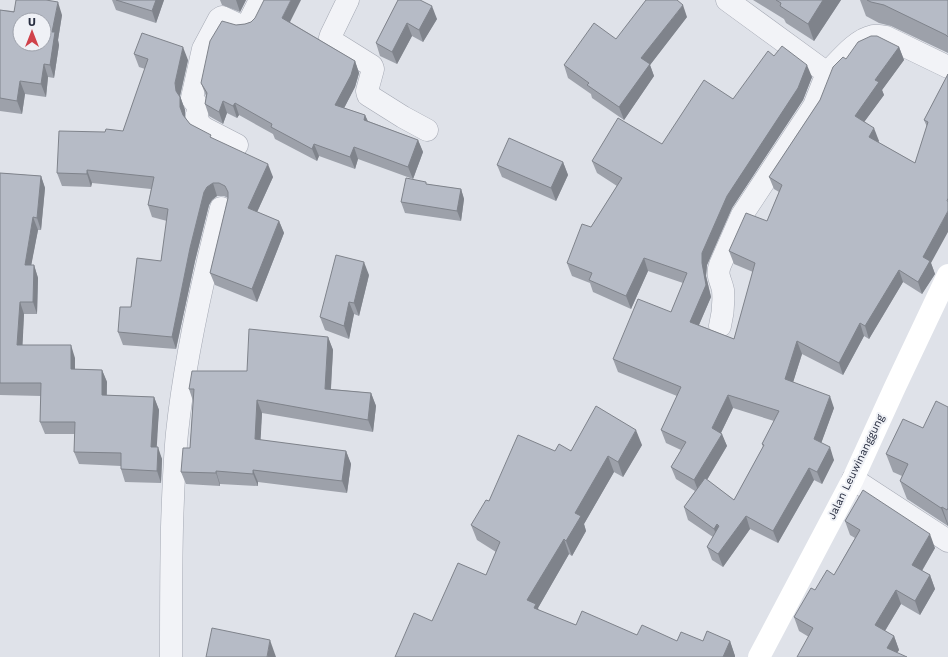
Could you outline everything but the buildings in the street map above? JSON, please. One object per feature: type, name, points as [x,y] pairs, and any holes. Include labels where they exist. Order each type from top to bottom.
[{"type":"main road","name":"Jalan Leuwinanggung","points":[[759,657],[853,479],[948,275]]},
{"type":"street","points":[[237,145],[200,125],[197,116],[199,108],[194,103],[192,98],[203,49],[219,19],[222,17],[239,25],[248,24],[260,0]]},
{"type":"street","points":[[348,0],[331,35],[332,41],[374,68],[367,91],[368,95],[427,130]]},
{"type":"street","points":[[727,0],[827,73]]},
{"type":"street","points":[[720,326],[724,301],[718,272],[720,265],[742,215],[814,106],[827,73],[858,43],[875,35],[886,37],[915,50],[948,68]]},
{"type":"street","points":[[171,657],[170,601],[177,434],[188,350],[221,208]]},
{"type":"street","points":[[853,479],[948,541]]}]
